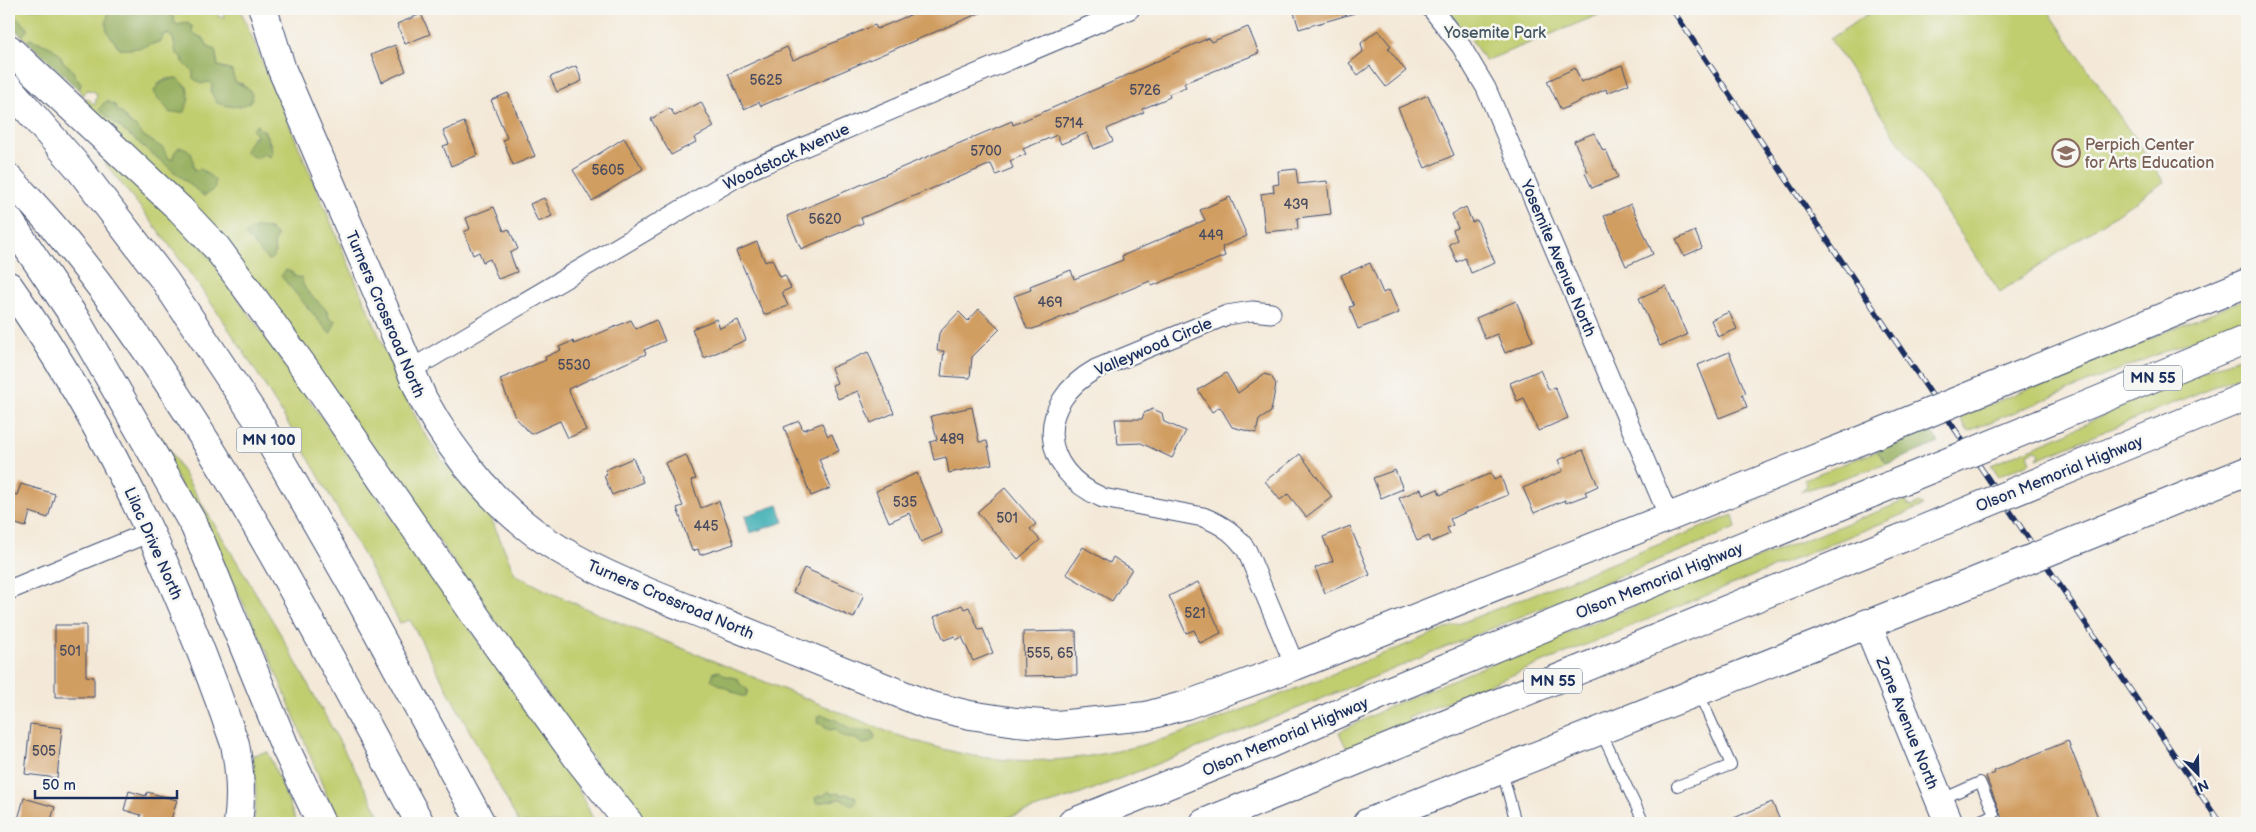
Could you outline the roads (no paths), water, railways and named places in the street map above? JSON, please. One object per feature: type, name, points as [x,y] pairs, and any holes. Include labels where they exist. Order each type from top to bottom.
[{"type":"main road","name":"Turners Crossroad North","points":[[248,9],[282,70]]},
{"type":"main road","name":"Turners Crossroad North","points":[[263,9],[282,70],[410,370],[439,429],[463,462],[506,508],[526,526],[557,548],[615,578],[928,704],[970,715],[1016,722],[1057,725],[1102,722],[1146,716],[1186,705],[1295,666],[1852,444],[2247,283]]},
{"type":"main road","points":[[9,49],[180,209],[217,248],[309,374],[477,618],[580,760],[629,823]]},
{"type":"main road","name":"MN 100","points":[[9,88],[78,167],[165,281],[257,419],[356,592],[481,823]]},
{"type":"main road","name":"MN 100","points":[[9,178],[65,240],[125,320],[205,439],[305,613],[420,823]]},
{"type":"main road","points":[[9,220],[80,326],[195,527],[285,747],[321,823]]},
{"type":"main road","name":"Lilac Drive North","points":[[9,286],[35,323],[85,404],[116,461],[150,532],[186,618],[234,744],[239,764],[238,823]]},
{"type":"main road","name":"Olson Memorial Highway","points":[[1072,823],[1269,744],[1389,691],[2247,339]]},
{"type":"main road","name":"Olson Memorial Highway","points":[[1204,823],[2247,396]]},
{"type":"main road","points":[[1375,822],[1600,729],[1949,592],[2247,471]]},
{"type":"main road","name":"Zane Avenue North","points":[[1867,623],[1944,812]]},
{"type":"main road","points":[[285,747],[308,823]]},
{"type":"main road","points":[[580,760],[601,802],[608,823]]},
{"type":"street","name":"Woodstock Avenue","points":[[410,370],[747,171],[1130,9]]},
{"type":"street","name":"Yosemite Avenue North","points":[[1432,9],[1461,46],[1486,88],[1669,517]]},
{"type":"street","name":"Valleywood Circle","points":[[1271,313],[1252,311],[1227,315],[1096,368],[1072,385],[1061,399],[1052,425],[1056,450],[1066,471],[1080,486],[1103,498],[1204,517],[1218,523],[1239,539],[1247,551],[1295,666]]},
{"type":"street","points":[[9,590],[150,532]]},
{"type":"lane","points":[[1676,786],[1730,765],[1698,691]]},
{"type":"lane","points":[[1600,729],[1644,823]]},
{"type":"lane","points":[[1501,770],[1516,823]]},
{"type":"lane","points":[[1944,812],[1980,782],[1996,819],[1974,823]]},
{"type":"water","points":[[778,505],[784,522],[750,533],[745,516]]},
{"type":"railway","points":[[1672,9],[2220,823]]},
{"type":"place","name":"Perpich Center for Arts Education","points":[[2066,153]]},
{"type":"park label","name":"Yosemite Park","points":[[1495,32]]}]
